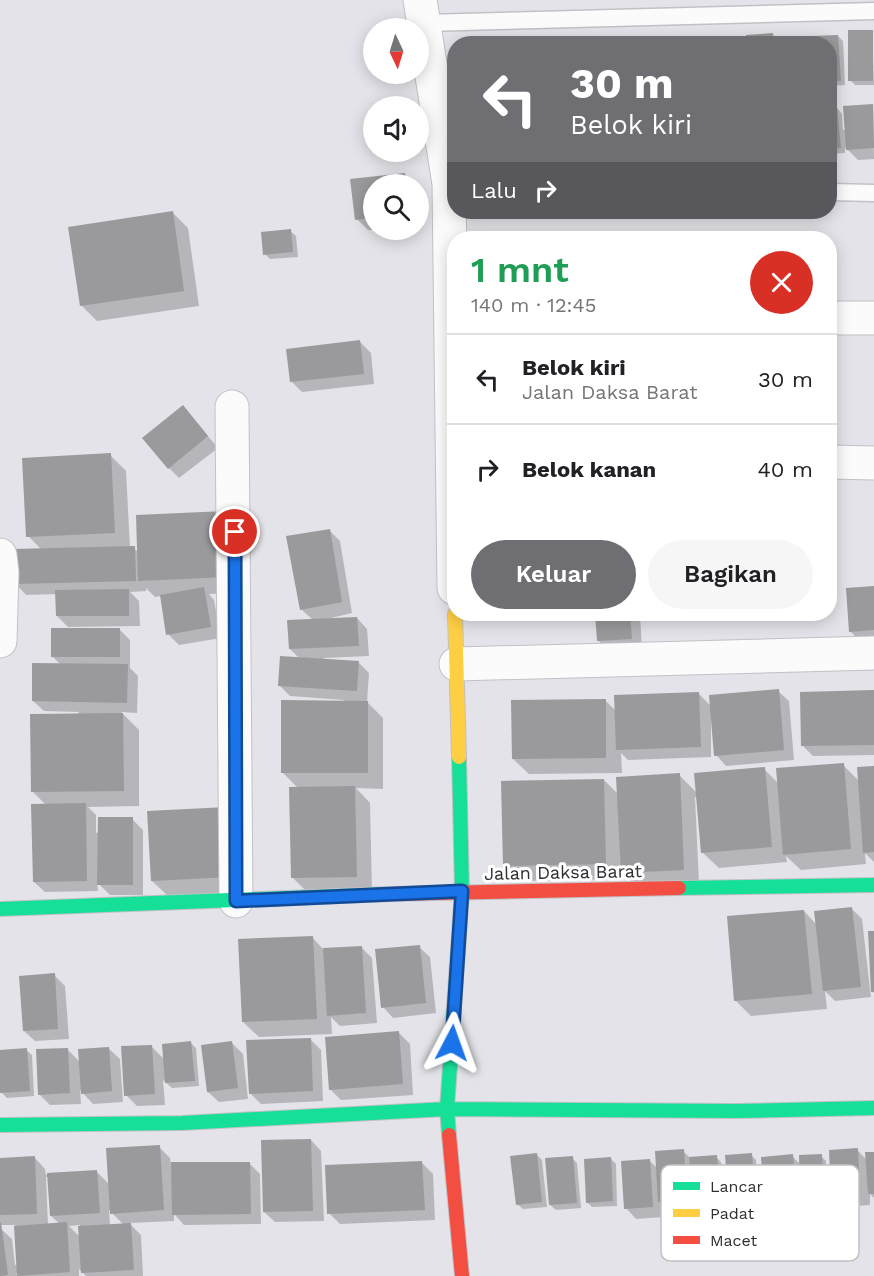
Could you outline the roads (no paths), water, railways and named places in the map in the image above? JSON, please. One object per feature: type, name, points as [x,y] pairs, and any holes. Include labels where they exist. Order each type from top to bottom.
[{"type":"street","points":[[423,12],[447,154]]},
{"type":"street","points":[[837,318],[874,318]]},
{"type":"street","points":[[232,407],[235,532],[236,901]]},
{"type":"street","points":[[837,462],[874,463]]},
{"type":"street","points":[[0,555],[2,572],[0,641]]},
{"type":"street","points":[[455,621],[462,891],[447,1109],[462,1276]]},
{"type":"street","points":[[456,664],[874,653]]},
{"type":"street","name":"Jalan Daksa Barat","points":[[0,909],[462,891],[874,885]]},
{"type":"street","points":[[0,1125],[182,1123],[447,1109],[736,1111],[874,1108]]},
{"type":"lane","points":[[423,12],[874,11]]},
{"type":"lane","points":[[837,192],[874,193]]}]
